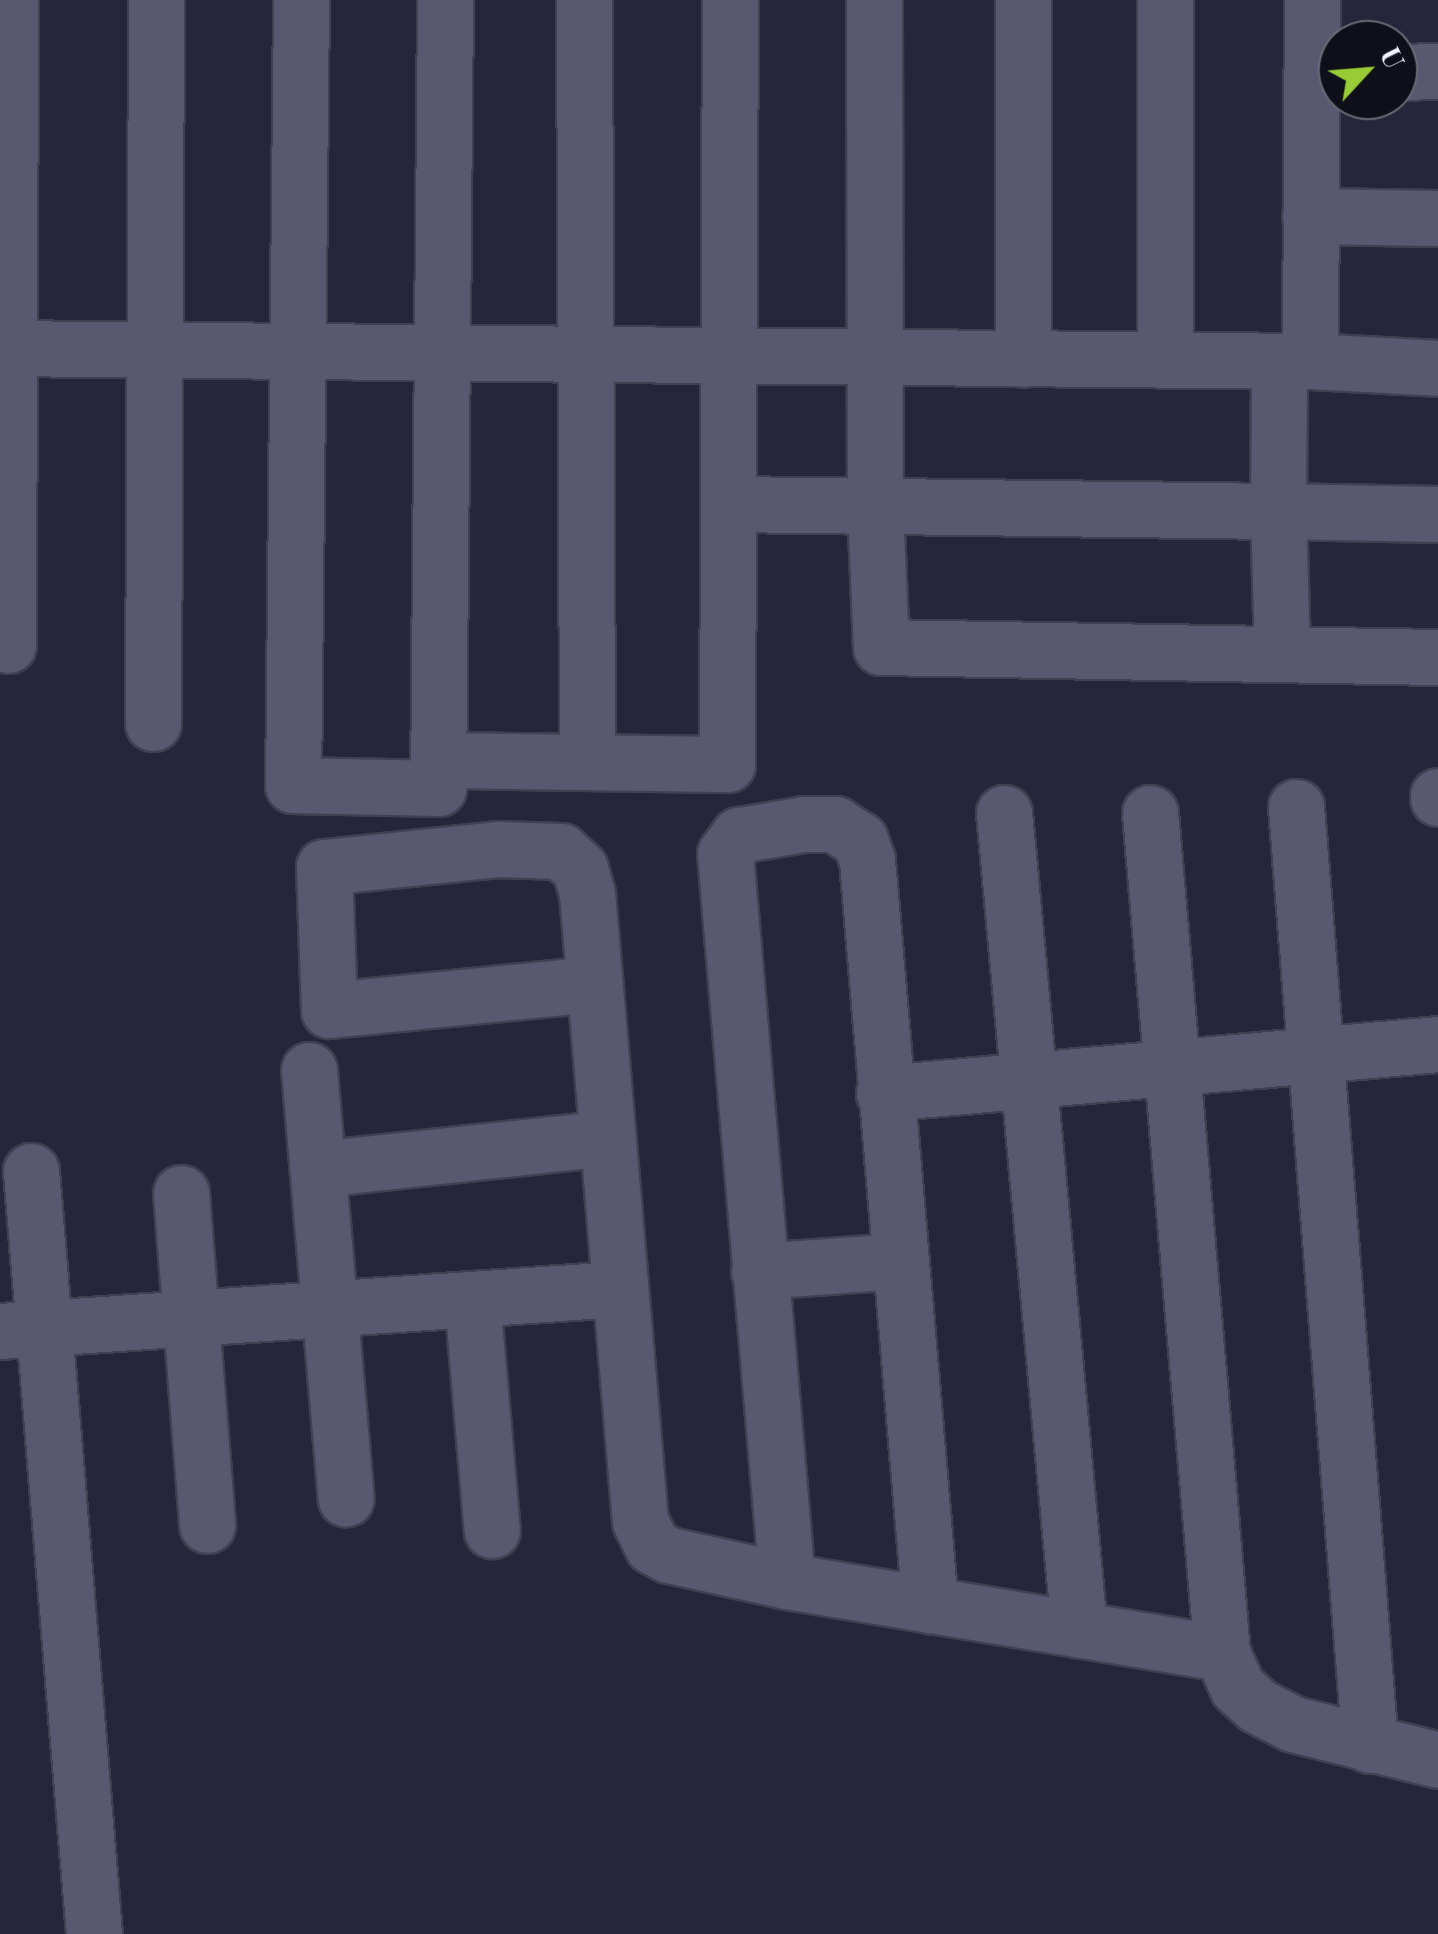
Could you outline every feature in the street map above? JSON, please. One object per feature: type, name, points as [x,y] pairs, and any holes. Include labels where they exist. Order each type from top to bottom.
[{"type":"street","points":[[8,645],[4,348],[10,0]]},
{"type":"street","points":[[153,723],[156,0]]},
{"type":"street","points":[[301,0],[293,785],[438,788],[445,0]]},
{"type":"street","points":[[584,0],[587,762]]},
{"type":"street","points":[[438,760],[727,764],[730,0]]},
{"type":"street","points":[[874,0],[875,506],[881,646],[1438,657]]},
{"type":"street","points":[[1023,0],[1023,358]]},
{"type":"street","points":[[1165,0],[1165,360]]},
{"type":"street","points":[[1312,0],[1318,33]]},
{"type":"street","points":[[1282,652],[1278,511],[1320,120]]},
{"type":"street","points":[[1310,216],[1438,218]]},
{"type":"street","points":[[4,348],[1294,361],[1438,368]]},
{"type":"street","points":[[728,504],[1438,514]]},
{"type":"street","points":[[1296,807],[1370,1745]]},
{"type":"street","points":[[1150,812],[1222,1653],[1237,1686],[1258,1706],[1293,1724],[1438,1760]]},
{"type":"street","points":[[1004,813],[1079,1630]]},
{"type":"street","points":[[787,1582],[724,877],[728,846],[739,835],[804,824],[835,824],[850,831],[864,848],[930,1605]]},
{"type":"street","points":[[593,984],[329,1010],[324,867],[462,851],[562,851],[572,858],[584,879],[640,1521],[648,1540],[669,1554],[787,1582],[1222,1653]]},
{"type":"street","points":[[884,1093],[1438,1044]]},
{"type":"street","points":[[309,1070],[346,1498]]},
{"type":"street","points":[[318,1169],[606,1138]]},
{"type":"street","points":[[31,1171],[22,1330],[92,1934]]},
{"type":"street","points":[[181,1193],[207,1524]]},
{"type":"street","points":[[760,1271],[900,1262]]},
{"type":"street","points":[[22,1330],[618,1289]]},
{"type":"street","points":[[472,1299],[492,1530]]}]
